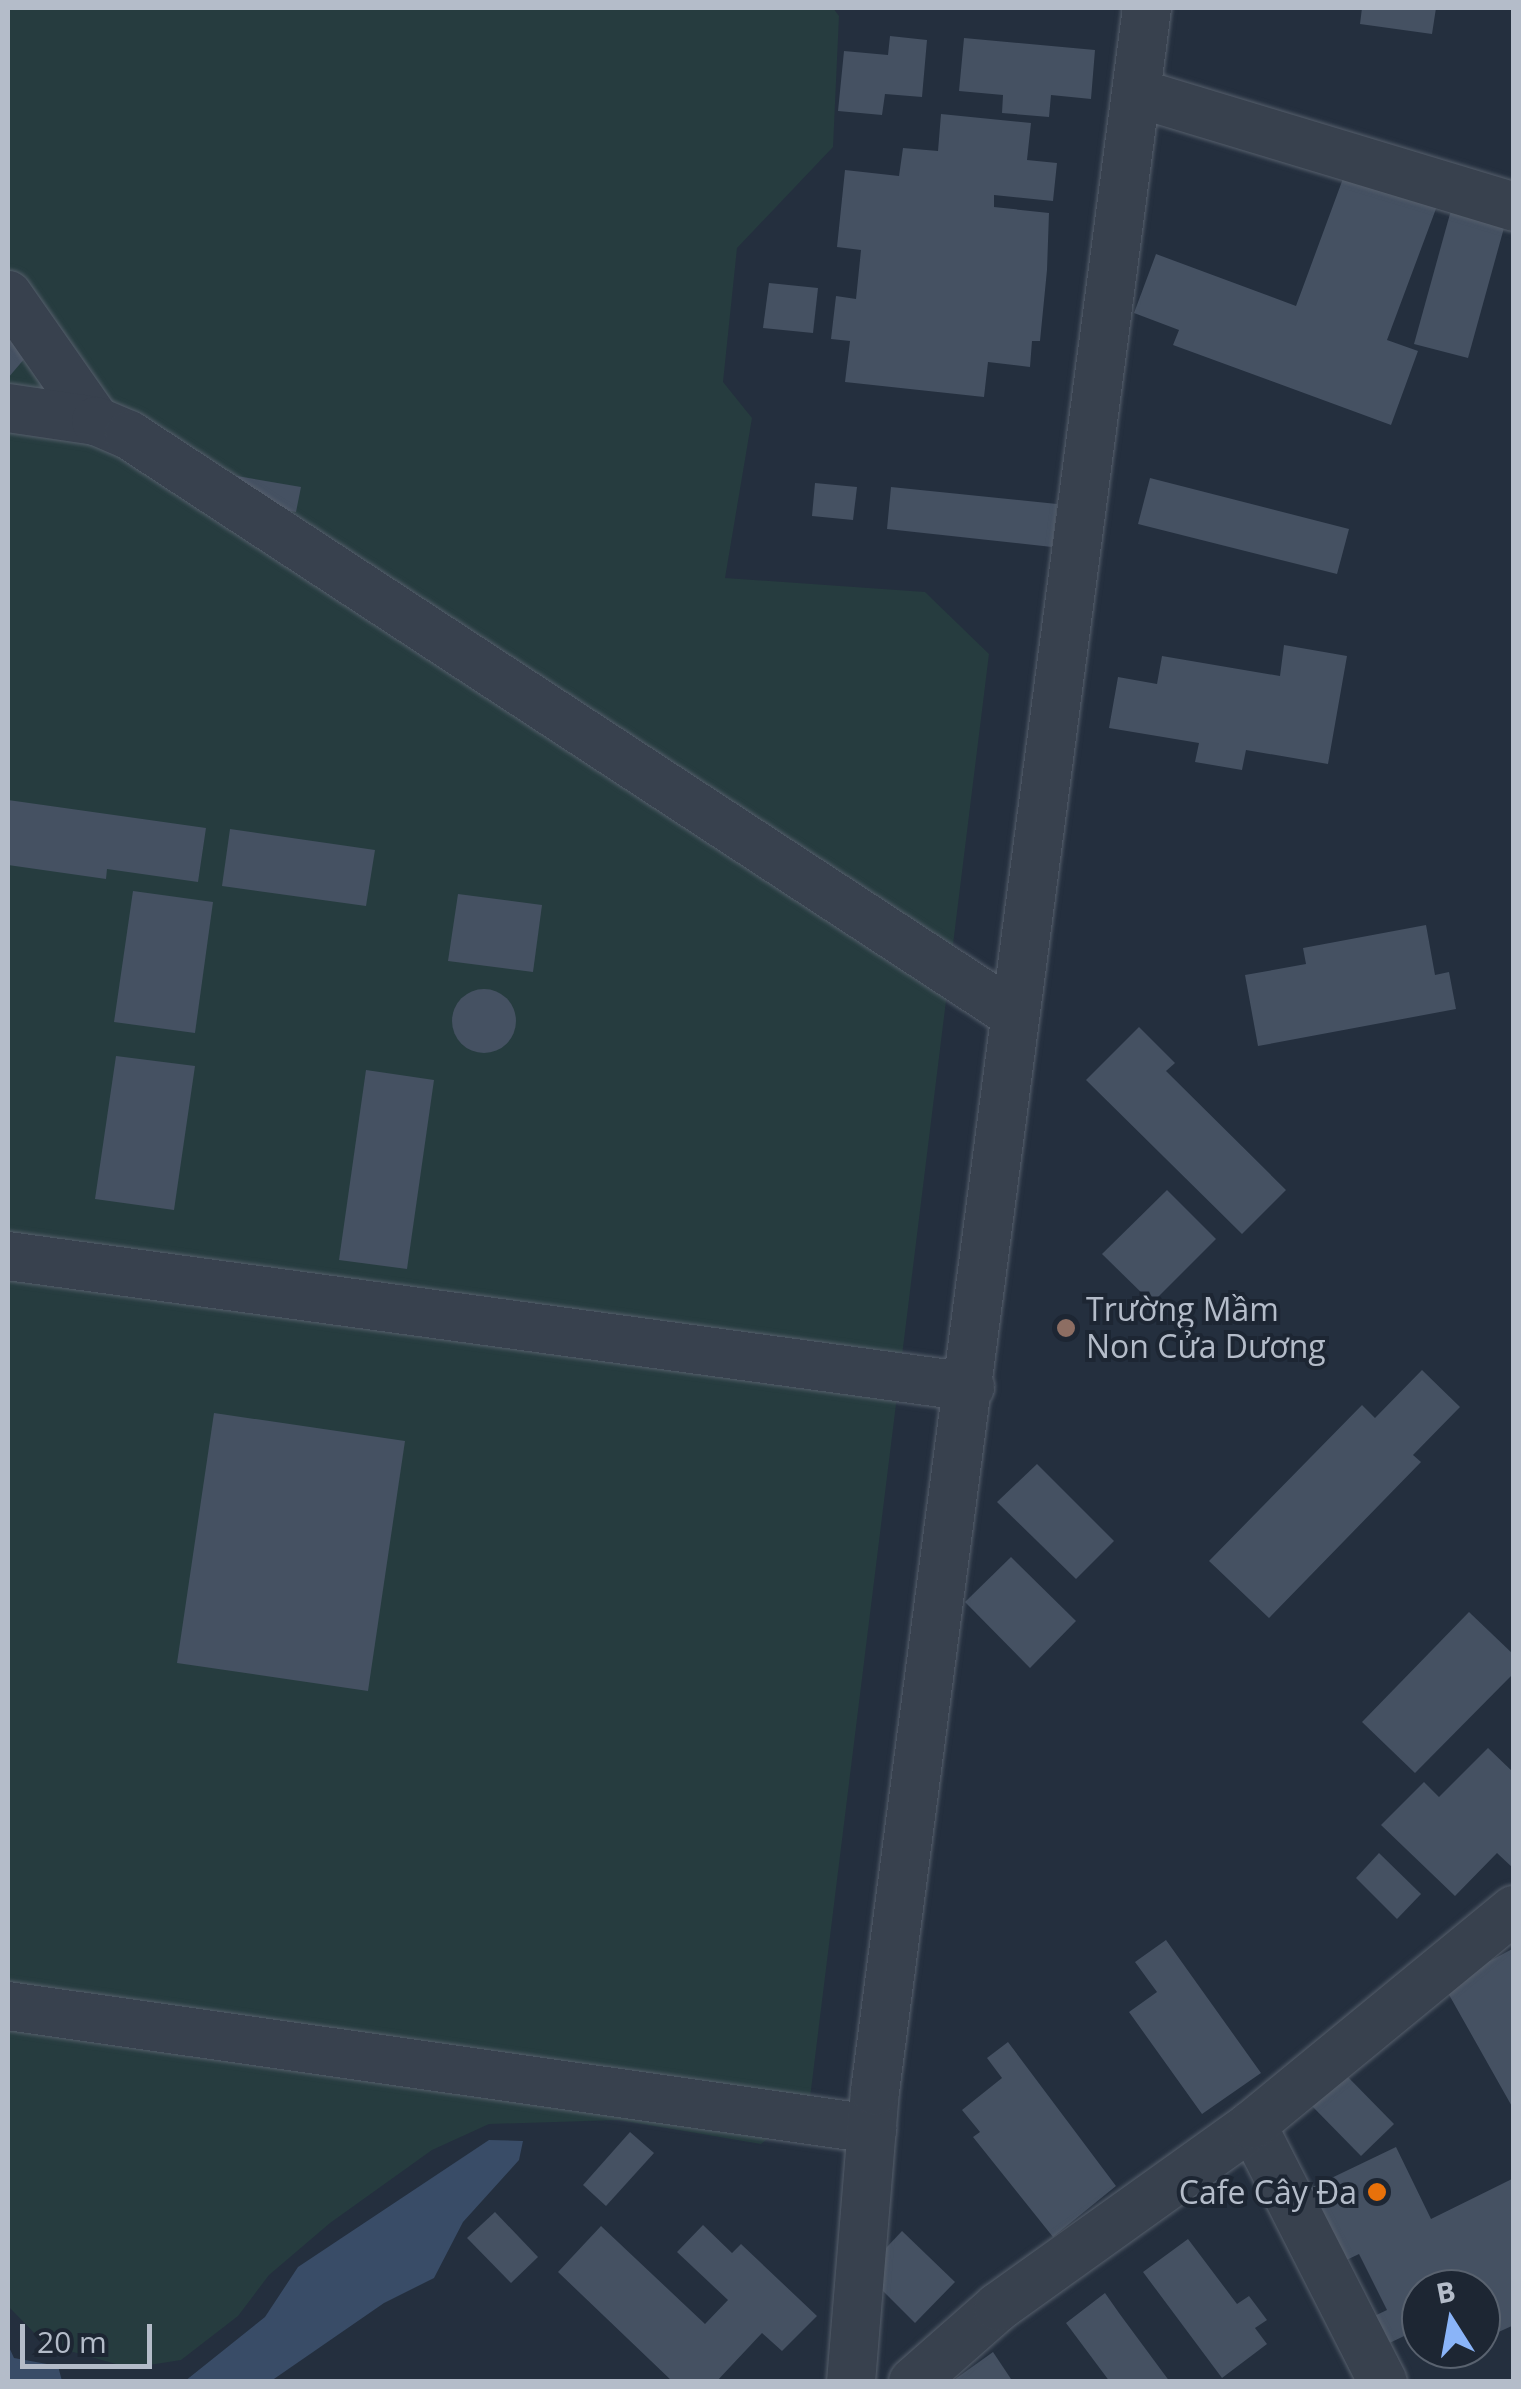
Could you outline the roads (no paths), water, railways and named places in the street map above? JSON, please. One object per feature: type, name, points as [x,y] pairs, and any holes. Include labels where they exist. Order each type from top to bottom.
[{"type":"street","points":[[856,2380],[872,2129],[970,1387],[1013,1014],[1146,8]]},
{"type":"street","points":[[1137,92],[1514,207]]},
{"type":"street","points":[[8,295],[96,421]]},
{"type":"street","points":[[8,408],[96,421],[209,486],[1013,1014]]},
{"type":"street","points":[[8,1256],[970,1387]]},
{"type":"street","points":[[913,2382],[998,2307],[1252,2124],[1514,1910]]},
{"type":"street","points":[[8,2006],[872,2129]]},
{"type":"street","points":[[1252,2124],[1384,2382]]},
{"type":"water","points":[[489,2140],[523,2141],[519,2160],[463,2222],[434,2278],[384,2303],[271,2381],[185,2381],[265,2317],[298,2267]]},
{"type":"water","points":[[8,2345],[14,2358],[58,2366],[62,2381],[8,2381]]},
{"type":"place","name":"Trường Mầm Non Cửa Dương","points":[[1066,1328]]},
{"type":"place","name":"Cafe Cây Đa","points":[[1377,2192]]}]
